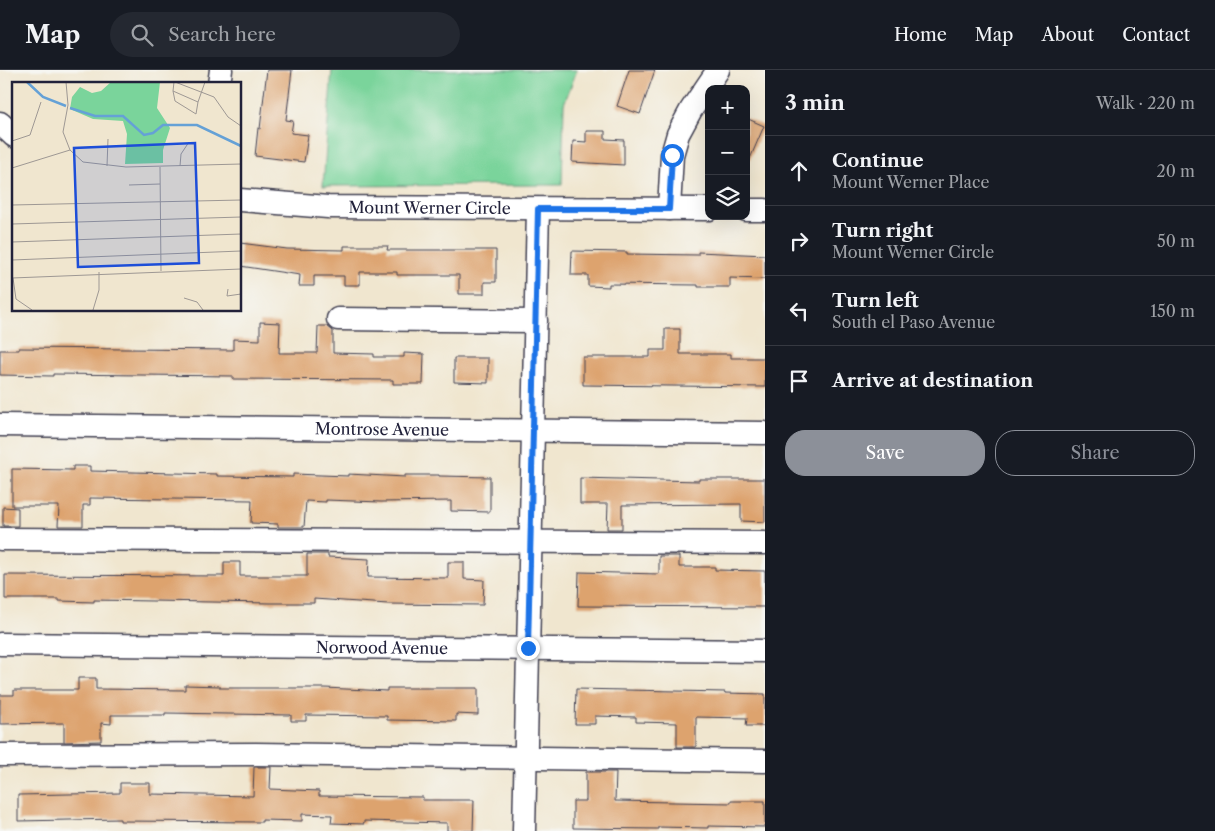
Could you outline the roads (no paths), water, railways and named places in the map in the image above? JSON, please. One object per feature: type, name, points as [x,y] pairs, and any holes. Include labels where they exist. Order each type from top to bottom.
[{"type":"street","points":[[669,209],[672,155],[678,134],[691,110],[718,70]]},
{"type":"street","points":[[0,123],[12,134]]},
{"type":"street","name":"Mount Werner Circle","points":[[241,200],[328,207],[705,210]]},
{"type":"street","points":[[524,831],[538,209]]},
{"type":"street","points":[[750,210],[765,210]]},
{"type":"street","points":[[338,319],[536,321]]},
{"type":"street","name":"Montrose Avenue","points":[[0,425],[765,434]]},
{"type":"street","points":[[0,538],[765,543]]},
{"type":"street","name":"Norwood Avenue","points":[[0,644],[765,651]]},
{"type":"street","points":[[0,755],[256,754],[765,760]]}]
